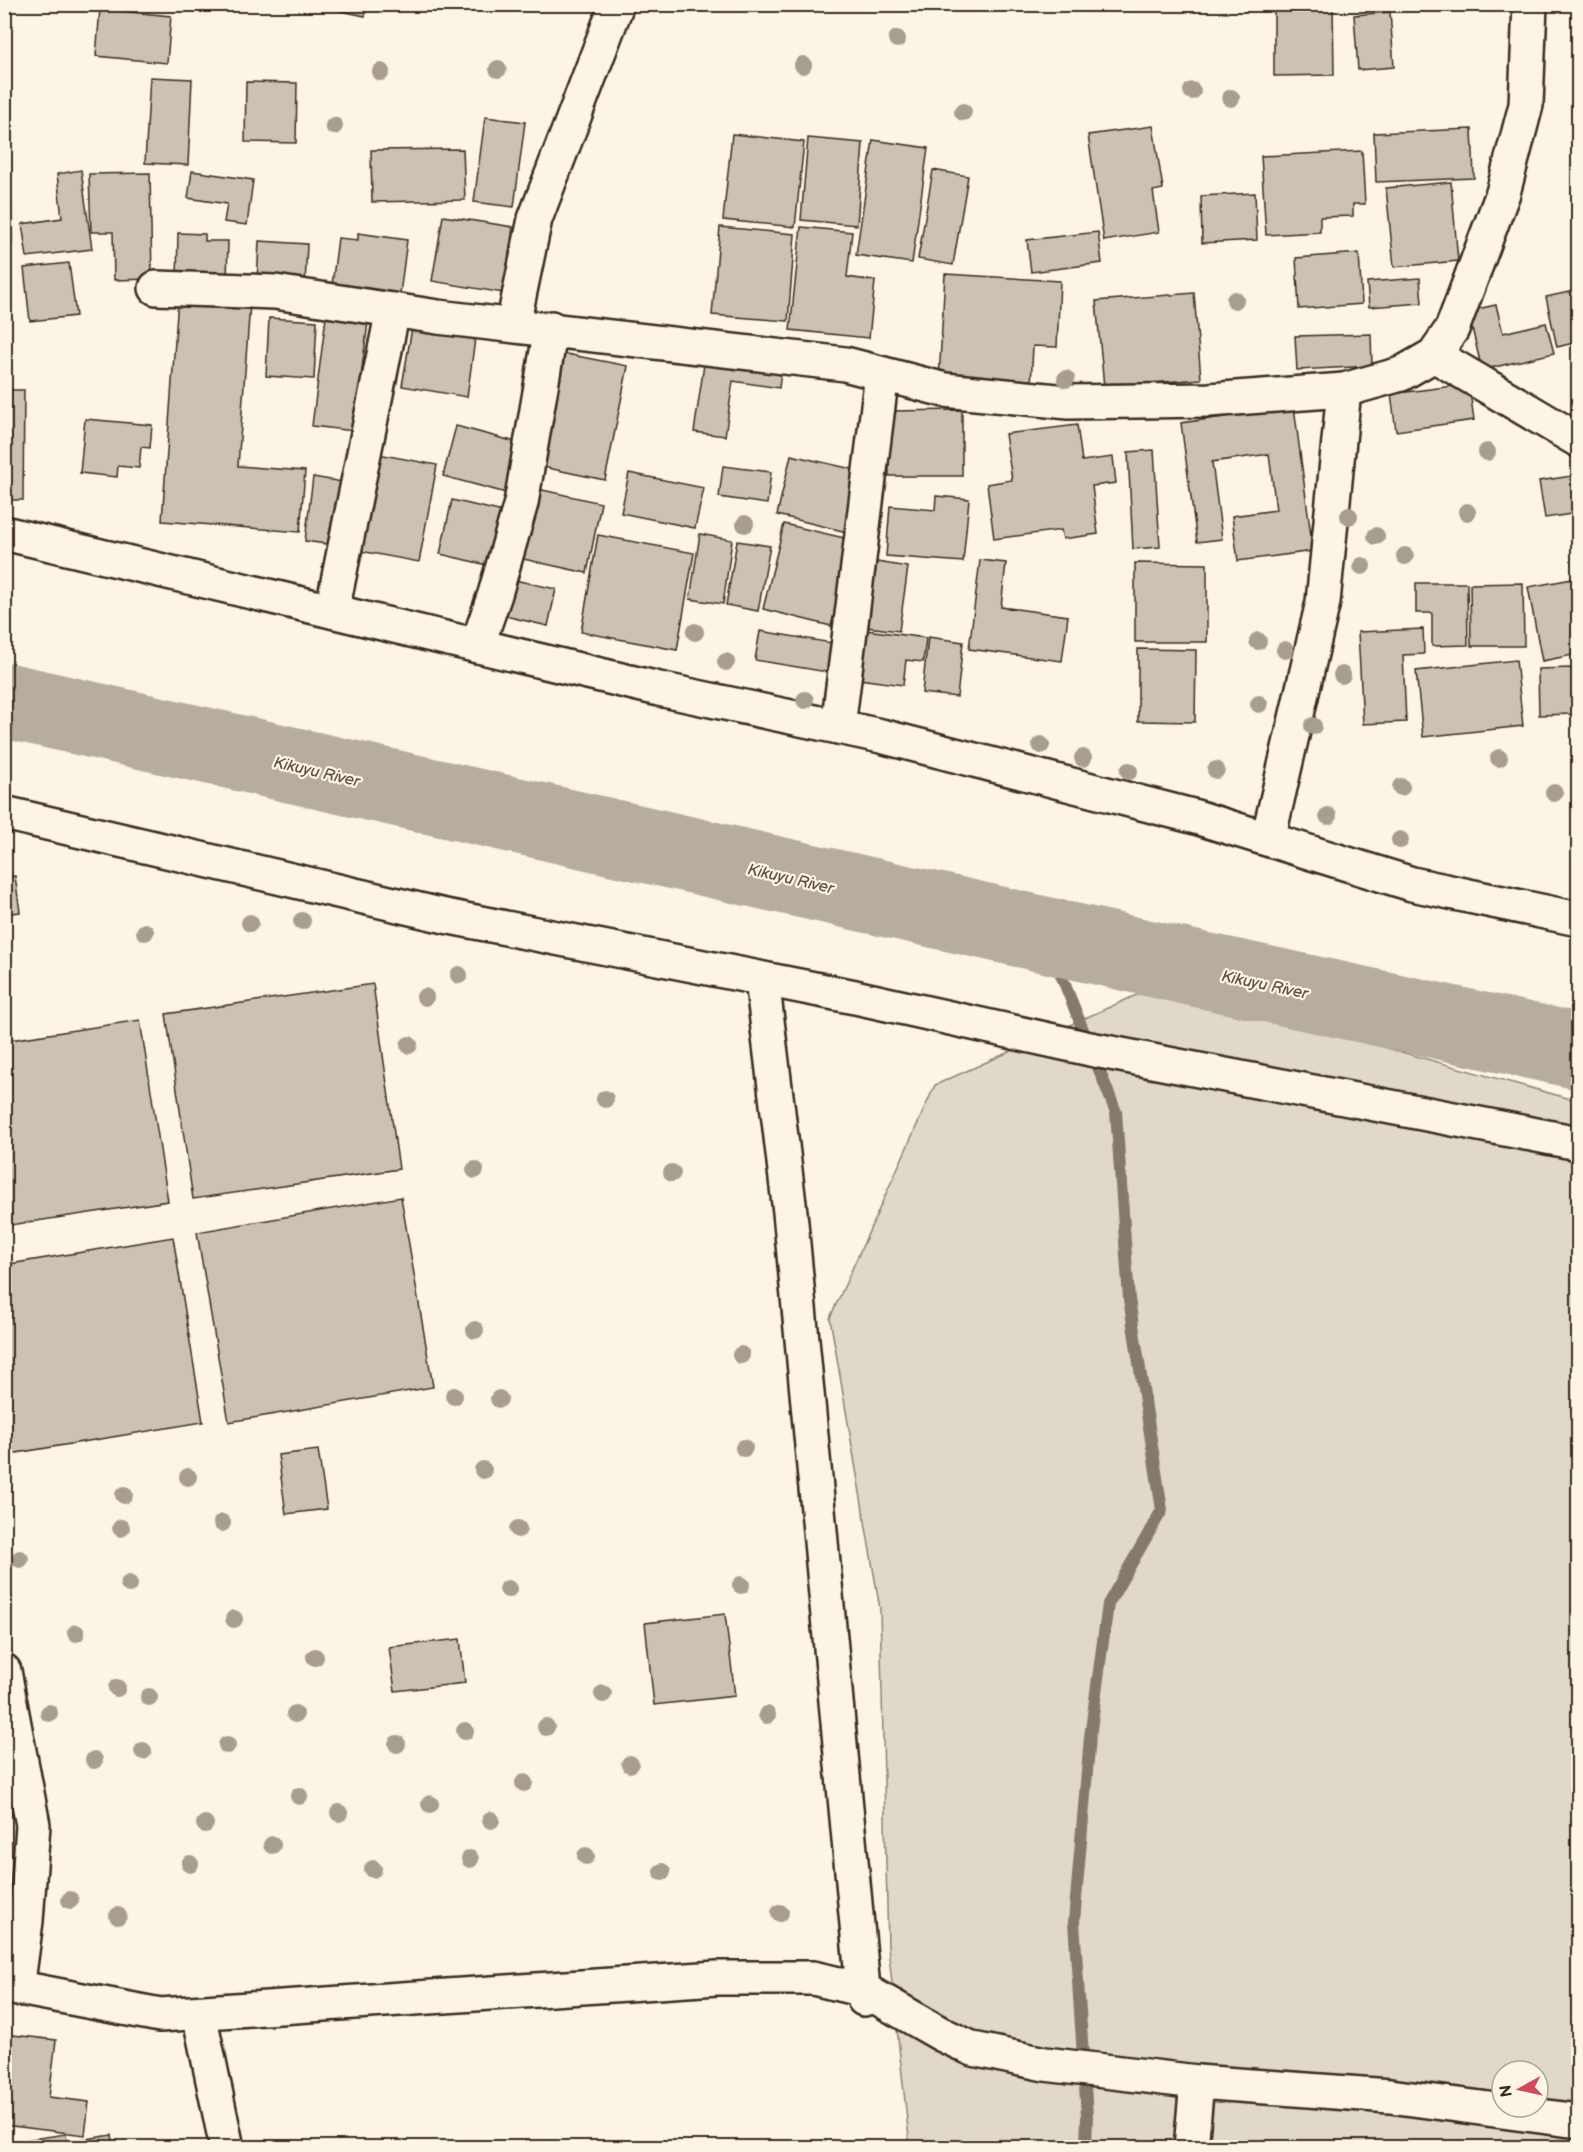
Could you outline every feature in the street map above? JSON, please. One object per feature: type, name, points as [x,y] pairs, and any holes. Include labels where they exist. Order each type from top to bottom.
[{"type":"street","points":[[513,324],[535,219],[617,4]]},
{"type":"street","points":[[156,288],[274,292],[393,310],[845,364],[945,390],[1068,402],[1209,399],[1344,390],[1401,374],[1434,355],[1452,329],[1503,193],[1526,105],[1530,4]]},
{"type":"street","points":[[332,611],[393,310]]},
{"type":"street","points":[[477,646],[495,594],[521,503],[551,328]]},
{"type":"street","points":[[1434,355],[1578,440]]},
{"type":"street","points":[[838,727],[882,374]]},
{"type":"street","points":[[1268,839],[1323,602],[1344,390]]},
{"type":"street","points":[[4,533],[659,689],[838,727],[1196,817],[1412,884],[1578,919]]},
{"type":"street","points":[[4,813],[445,916],[762,979],[1090,1049],[1578,1143]]},
{"type":"street","points":[[762,979],[792,1223],[864,1995]]},
{"type":"street","points":[[4,1671],[33,1825],[26,1921],[11,1987],[160,2015],[717,1978],[813,1978],[864,1995],[973,2049],[1045,2064],[1197,2082],[1390,2096],[1578,2121]]},
{"type":"street","points":[[199,2013],[227,2148]]},
{"type":"street","points":[[1191,2148],[1197,2082]]},
{"type":"shaded area","points":[[1159,985],[1578,1101],[1578,2147],[910,2147],[888,1947],[880,1609],[830,1318],[935,1085]]},
{"type":"building","points":[[337,4],[367,4],[365,16],[336,10]]},
{"type":"building","points":[[1274,4],[1333,4],[1334,75],[1274,76]]},
{"type":"building","points":[[100,9],[171,16],[167,63],[96,56]]},
{"type":"building","points":[[1390,12],[1394,67],[1358,70],[1354,15]]},
{"type":"building","points":[[4,77],[9,77],[12,243],[4,243]]},
{"type":"building","points":[[150,77],[192,79],[188,165],[145,163]]},
{"type":"building","points":[[246,82],[297,83],[296,143],[245,142]]},
{"type":"building","points":[[485,117],[525,122],[514,207],[474,202]]},
{"type":"building","points":[[1153,126],[1163,189],[1153,191],[1159,232],[1104,241],[1088,135]]},
{"type":"building","points":[[1472,129],[1474,178],[1376,182],[1374,133]]},
{"type":"building","points":[[732,134],[804,142],[795,227],[723,220]]},
{"type":"building","points":[[808,138],[863,143],[857,225],[801,220]]},
{"type":"building","points":[[873,140],[928,148],[912,263],[856,255]]},
{"type":"building","points":[[463,149],[465,200],[372,202],[371,150]]},
{"type":"building","points":[[1362,151],[1365,204],[1353,204],[1353,216],[1320,217],[1320,232],[1266,235],[1261,156]]},
{"type":"building","points":[[81,170],[92,249],[27,257],[22,224],[62,218],[57,174]]},
{"type":"building","points":[[933,170],[968,176],[953,265],[918,259]]},
{"type":"building","points":[[192,171],[253,180],[247,225],[224,222],[227,204],[188,198]]},
{"type":"building","points":[[150,173],[152,279],[114,280],[113,232],[91,232],[89,174]]},
{"type":"building","points":[[1451,182],[1458,261],[1394,267],[1386,188]]},
{"type":"building","points":[[1255,193],[1257,240],[1202,243],[1201,196]]},
{"type":"building","points":[[443,216],[513,227],[503,293],[432,281]]},
{"type":"building","points":[[720,227],[795,234],[788,321],[712,315]]},
{"type":"building","points":[[801,227],[852,232],[847,277],[875,281],[869,338],[790,330]]},
{"type":"building","points":[[1098,232],[1102,263],[1031,272],[1027,240]]},
{"type":"building","points":[[178,233],[205,234],[205,241],[228,241],[227,281],[177,280]]},
{"type":"building","points":[[358,233],[407,240],[399,302],[331,293],[338,238],[358,240]]},
{"type":"building","points":[[259,241],[307,244],[305,286],[257,283]]},
{"type":"building","points":[[1359,253],[1362,304],[1299,309],[1296,258]]},
{"type":"building","points":[[4,254],[7,254],[7,332],[4,332]]},
{"type":"building","points":[[69,263],[76,316],[30,321],[24,268]]},
{"type":"building","points":[[945,274],[1060,281],[1057,347],[1033,346],[1031,386],[939,380]]},
{"type":"building","points":[[1420,278],[1422,303],[1369,307],[1367,282]]},
{"type":"building","points":[[1578,290],[1578,342],[1557,347],[1546,297]]},
{"type":"building","points":[[1194,293],[1201,379],[1104,387],[1096,301]]},
{"type":"building","points":[[178,299],[250,304],[238,466],[305,471],[300,532],[162,521]]},
{"type":"building","points":[[1496,305],[1503,333],[1546,323],[1554,353],[1482,370],[1468,311]]},
{"type":"building","points":[[326,317],[368,322],[354,431],[312,426]]},
{"type":"building","points":[[269,318],[317,321],[314,379],[266,376]]},
{"type":"building","points":[[413,322],[476,332],[467,397],[402,386]]},
{"type":"building","points":[[1371,334],[1372,366],[1297,370],[1295,336]]},
{"type":"building","points":[[706,351],[782,363],[779,388],[733,381],[725,436],[694,432]]},
{"type":"building","points":[[556,352],[628,366],[605,480],[533,465]]},
{"type":"building","points":[[1469,384],[1474,420],[1396,431],[1391,394]]},
{"type":"building","points":[[4,390],[24,390],[23,500],[4,500]]},
{"type":"building","points":[[1294,407],[1313,551],[1238,561],[1232,516],[1276,510],[1269,454],[1212,462],[1222,539],[1197,542],[1181,423]]},
{"type":"building","points":[[962,410],[962,476],[889,476],[888,411]]},
{"type":"building","points":[[85,419],[152,425],[150,448],[141,447],[139,468],[118,466],[117,477],[80,473]]},
{"type":"building","points":[[1077,425],[1082,461],[1113,457],[1116,483],[1092,486],[1098,534],[1063,539],[1061,530],[994,539],[987,484],[1012,480],[1005,434]]},
{"type":"building","points":[[456,426],[523,444],[510,494],[443,476]]},
{"type":"building","points":[[1154,450],[1160,547],[1133,549],[1128,452]]},
{"type":"building","points":[[378,454],[437,465],[419,562],[360,551]]},
{"type":"building","points":[[791,455],[865,472],[851,533],[777,515]]},
{"type":"building","points":[[723,466],[771,472],[767,504],[719,497]]},
{"type":"building","points":[[629,473],[704,488],[695,528],[621,513]]},
{"type":"building","points":[[1578,475],[1578,513],[1545,518],[1539,481]]},
{"type":"building","points":[[313,477],[349,483],[340,546],[305,541]]},
{"type":"building","points":[[529,487],[601,503],[587,573],[514,557]]},
{"type":"building","points":[[936,496],[969,499],[963,562],[886,556],[890,506],[935,510]]},
{"type":"building","points":[[452,500],[512,514],[500,568],[440,554]]},
{"type":"building","points":[[784,524],[853,540],[831,626],[763,609]]},
{"type":"building","points":[[700,534],[732,540],[723,604],[690,599]]},
{"type":"building","points":[[598,535],[694,553],[677,650],[581,632]]},
{"type":"building","points":[[737,541],[770,546],[758,611],[726,605]]},
{"type":"building","points":[[980,560],[1006,563],[1001,607],[1068,616],[1062,661],[969,649]]},
{"type":"building","points":[[877,562],[908,567],[899,631],[867,627]]},
{"type":"building","points":[[1135,563],[1207,564],[1207,642],[1135,642]]},
{"type":"building","points":[[1578,578],[1578,654],[1542,661],[1528,587]]},
{"type":"building","points":[[510,579],[556,589],[548,626],[501,615]]},
{"type":"building","points":[[1416,583],[1467,583],[1468,645],[1432,646],[1432,613],[1416,613]]},
{"type":"building","points":[[1523,583],[1524,646],[1471,646],[1470,584]]},
{"type":"building","points":[[1423,629],[1424,654],[1403,655],[1406,722],[1363,724],[1358,632]]},
{"type":"building","points":[[866,630],[926,638],[923,662],[906,660],[903,685],[859,679]]},
{"type":"building","points":[[760,631],[838,644],[833,673],[755,660]]},
{"type":"building","points":[[928,637],[963,642],[957,697],[922,693]]},
{"type":"building","points":[[1138,649],[1196,650],[1195,722],[1138,721]]},
{"type":"building","points":[[1516,660],[1523,726],[1423,737],[1416,671]]},
{"type":"building","points":[[1573,668],[1574,714],[1539,715],[1538,669]]},
{"type":"building","points":[[15,876],[20,912],[4,914],[4,877]]},
{"type":"building","points":[[373,984],[399,1169],[193,1199],[166,1014]]},
{"type":"building","points":[[140,1020],[168,1201],[4,1226],[4,1041]]},
{"type":"building","points":[[401,1197],[433,1387],[229,1422],[197,1232]]},
{"type":"building","points":[[173,1237],[203,1422],[4,1455],[4,1265]]},
{"type":"building","points":[[318,1450],[327,1509],[286,1514],[278,1455]]},
{"type":"building","points":[[725,1614],[735,1696],[654,1705],[645,1623]]},
{"type":"building","points":[[460,1639],[465,1683],[395,1691],[389,1647]]},
{"type":"building","points":[[4,2034],[56,2040],[49,2097],[89,2102],[85,2135],[4,2125]]},
{"type":"building","points":[[66,2134],[68,2148],[4,2148],[4,2143]]},
{"type":"building","points":[[112,2135],[114,2148],[73,2148],[72,2141]]},
{"type":"waterway","name":"Kikuyu River","points":[[4,700],[1188,967],[1578,1051]]},
{"type":"waterway","points":[[1045,935],[1116,1112],[1129,1299],[1162,1510],[1108,1604],[1090,1737],[1074,1922],[1087,2116],[1086,2148]]}]
